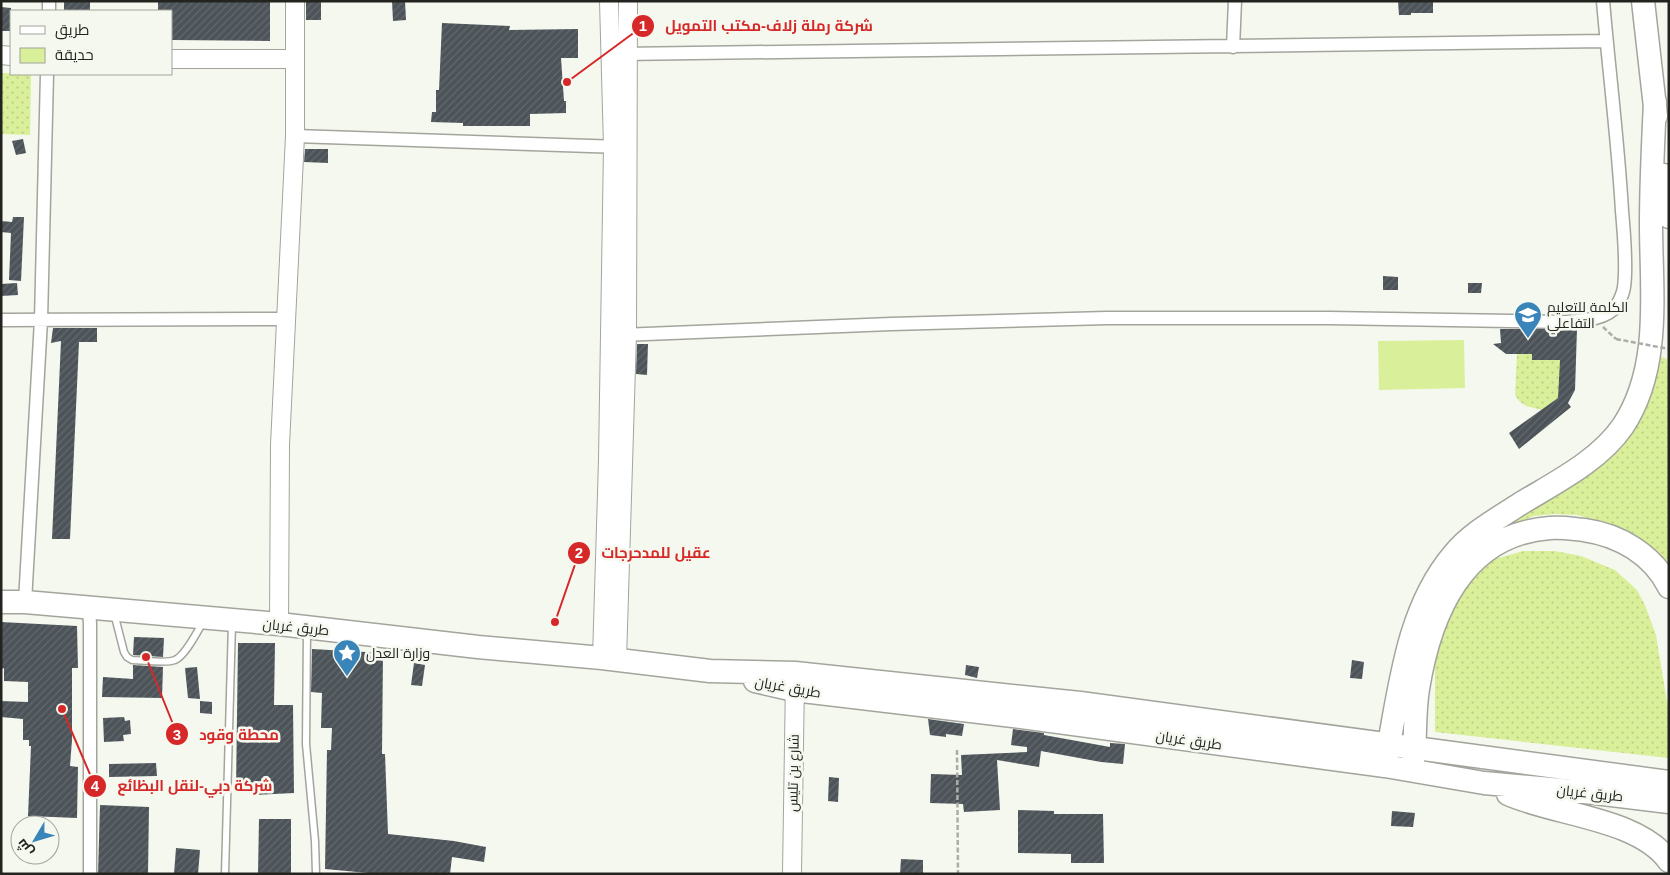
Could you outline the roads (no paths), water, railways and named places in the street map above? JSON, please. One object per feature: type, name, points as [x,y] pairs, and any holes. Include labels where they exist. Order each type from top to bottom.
[{"type":"highway","points":[[1643,1],[1669,216]]},
{"type":"highway","points":[[1387,755],[1413,629],[1431,588],[1454,554],[1477,533],[1577,469],[1608,444],[1623,425],[1638,395],[1649,359],[1652,326],[1651,222],[1655,102]]},
{"type":"highway","points":[[1413,758],[1418,689],[1432,629],[1450,590],[1460,575],[1483,553],[1508,538],[1530,531],[1551,528],[1596,532],[1635,549],[1657,567],[1669,587]]},
{"type":"highway","name":"طريق غريان","points":[[1,602],[26,602],[279,624],[478,647],[609,659],[794,682],[1080,703],[1387,755],[1669,782]]},
{"type":"highway","name":"طريق غريان","points":[[1413,758],[1484,783],[1669,802]]},
{"type":"highway","points":[[1484,783],[1514,797],[1606,823],[1638,836],[1665,855],[1669,861]]},
{"type":"street","points":[[279,624],[280,444],[295,136],[294,1]]},
{"type":"street","points":[[609,1],[611,55],[621,147]]},
{"type":"street","points":[[609,659],[619,335],[621,147],[629,54],[628,1]]},
{"type":"street","points":[[1233,47],[1235,1]]},
{"type":"street","points":[[619,335],[891,324],[1107,318],[1329,318],[1580,322],[1592,318],[1612,311],[1621,298],[1624,288],[1621,184],[1603,1]]},
{"type":"street","points":[[611,55],[1606,41]]},
{"type":"street","points":[[172,59],[295,59]]},
{"type":"street","points":[[26,602],[41,320],[47,75]]},
{"type":"street","points":[[295,136],[621,147]]},
{"type":"street","points":[[1,320],[286,319]]},
{"type":"street","points":[[89,608],[90,874]]},
{"type":"street","name":"شارع بن تليس","points":[[792,874],[794,682]]},
{"type":"lane","points":[[113,610],[124,652],[132,660],[169,662],[176,660],[182,655],[206,618]]},
{"type":"lane","points":[[225,874],[232,620]]},
{"type":"lane","points":[[307,628],[306,744],[314,827],[316,874]]},
{"type":"place","name":"شركة رملة زلاف-مكتب التمويل","points":[[567,82]]},
{"type":"place","name":"الكلمة للتعليم التفاعلي","points":[[1528,339]]},
{"type":"place","name":"عقيل للمدحرجات","points":[[555,622]]},
{"type":"place","name":"محطة وقود","points":[[146,657]]},
{"type":"place","name":"وزارة العدل","points":[[347,677]]},
{"type":"place","name":"شركة دبي-لنقل البظائع","points":[[62,709]]}]
